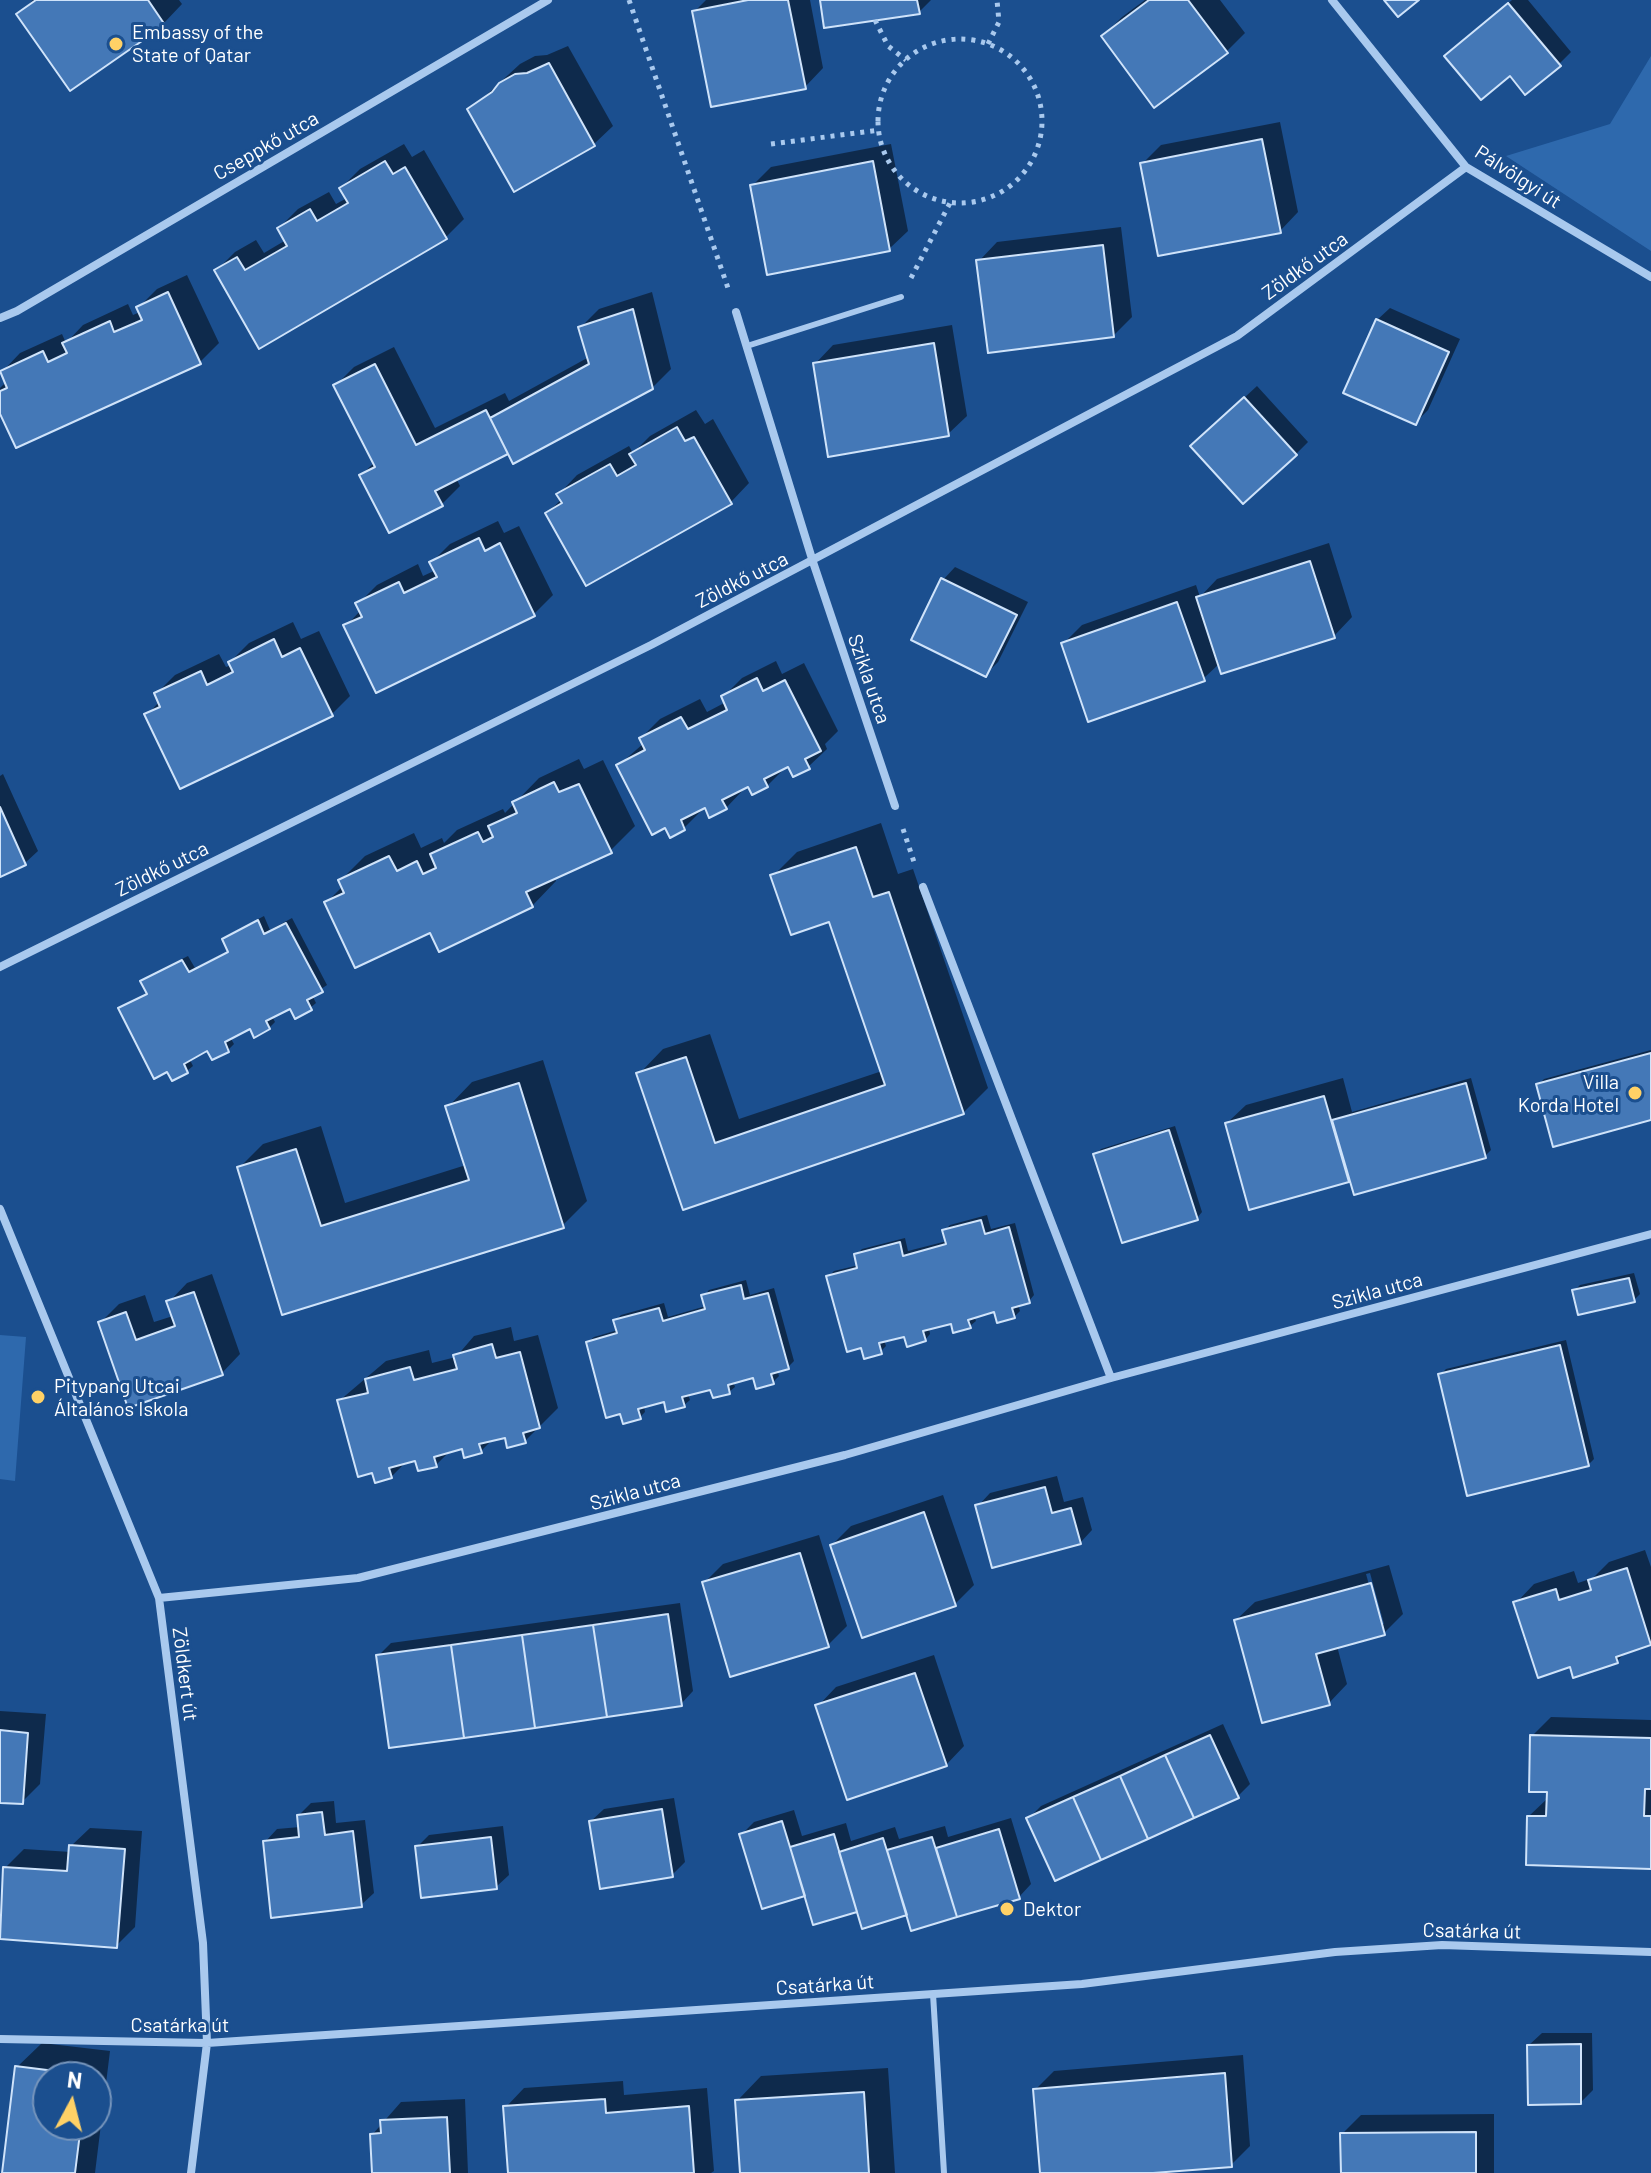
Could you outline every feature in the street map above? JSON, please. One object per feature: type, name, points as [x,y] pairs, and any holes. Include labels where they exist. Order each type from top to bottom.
[{"type":"street","name":"Cseppkő utca","points":[[0,318],[548,0]]},
{"type":"street","name":"Pálvölgyi út","points":[[1332,0],[1466,167],[1651,277]]},
{"type":"street","name":"Zöldkő utca","points":[[0,967],[651,645],[1237,336],[1466,167]]},
{"type":"street","name":"Szikla utca","points":[[736,312],[813,562],[895,806]]},
{"type":"street","points":[[923,887],[1111,1378]]},
{"type":"street","name":"Zöldkert út","points":[[0,1209],[159,1598],[203,1943],[207,2043],[191,2173]]},
{"type":"street","name":"Szikla utca","points":[[159,1598],[358,1578],[845,1455],[1111,1378],[1651,1234]]},
{"type":"street","name":"Csatárka út","points":[[0,2039],[207,2043],[1082,1984],[1335,1952],[1442,1945],[1651,1952]]},
{"type":"lane","points":[[747,346],[901,297]]},
{"type":"lane","points":[[933,1994],[944,2173]]},
{"type":"path","points":[[629,0],[729,293]]},
{"type":"path","points":[[988,45],[999,22],[997,0]]},
{"type":"path","points":[[875,20],[888,46],[906,60]]},
{"type":"path","points":[[943,40],[968,40],[988,45],[1016,60],[1032,80],[1041,105],[1042,131],[1034,158],[1018,180],[994,196],[967,203],[939,201],[914,189],[894,169],[881,144],[878,116],[884,89],[906,60],[943,40]]},
{"type":"path","points":[[771,144],[880,130]]},
{"type":"path","points":[[901,297],[951,201]]},
{"type":"path","points":[[895,806],[923,887]]},
{"type":"shaded area","points":[[1651,56],[1651,251],[1506,156],[1610,124]]},
{"type":"shaded area","points":[[0,1335],[26,1337],[15,1481],[0,1479]]},
{"type":"building","points":[[36,0],[148,0],[165,25],[70,91],[16,14]]},
{"type":"building","points":[[748,0],[788,0],[806,89],[711,107],[692,11]]},
{"type":"building","points":[[820,0],[917,0],[920,14],[824,28]]},
{"type":"building","points":[[1149,0],[1188,0],[1228,53],[1154,108],[1101,36]]},
{"type":"building","points":[[1384,0],[1419,0],[1398,17]]},
{"type":"building","points":[[1508,3],[1561,66],[1525,95],[1510,76],[1481,100],[1444,56]]},
{"type":"building","points":[[549,63],[595,146],[514,192],[467,109],[515,74],[527,73]]},
{"type":"building","points":[[1262,139],[1281,233],[1158,256],[1140,163]]},
{"type":"building","points":[[385,161],[393,174],[405,167],[447,239],[259,349],[214,270],[237,257],[245,270],[287,246],[277,228],[310,209],[317,221],[348,203],[339,188]]},
{"type":"building","points":[[873,161],[890,251],[767,275],[750,185]]},
{"type":"building","points":[[1103,245],[1114,337],[988,353],[976,260]]},
{"type":"building","points":[[168,292],[201,364],[16,448],[0,414],[0,391],[7,388],[0,371],[43,351],[48,362],[67,353],[62,343],[110,321],[114,332],[142,320],[136,307]]},
{"type":"building","points":[[633,309],[653,389],[513,464],[490,418],[589,364],[578,327]]},
{"type":"building","points":[[1376,319],[1449,352],[1416,425],[1343,393]]},
{"type":"building","points":[[934,343],[949,436],[828,457],[813,363]]},
{"type":"building","points":[[375,364],[416,445],[486,410],[508,454],[435,491],[443,506],[389,533],[359,475],[375,467],[333,385]]},
{"type":"building","points":[[1244,397],[1297,455],[1243,504],[1190,446]]},
{"type":"building","points":[[677,427],[685,441],[694,437],[732,504],[586,586],[545,513],[562,503],[556,494],[610,464],[617,476],[636,465],[629,454]]},
{"type":"building","points":[[479,538],[485,551],[500,543],[535,616],[376,693],[343,625],[362,617],[355,603],[399,582],[404,593],[437,577],[429,562]]},
{"type":"building","points":[[1310,561],[1335,638],[1221,674],[1196,597]]},
{"type":"building","points":[[941,578],[1017,615],[986,677],[911,640]]},
{"type":"building","points":[[1177,602],[1205,681],[1088,722],[1061,643]]},
{"type":"building","points":[[274,639],[282,657],[300,648],[333,716],[180,789],[144,714],[160,707],[154,693],[201,671],[207,685],[233,672],[228,662]]},
{"type":"building","points":[[757,678],[763,691],[785,680],[821,751],[805,759],[810,769],[793,777],[788,767],[764,779],[768,787],[752,795],[748,787],[722,800],[727,809],[709,818],[705,808],[681,820],[685,830],[670,838],[665,828],[652,835],[616,765],[645,750],[639,738],[681,717],[688,729],[727,710],[721,696]]},
{"type":"building","points":[[554,782],[559,792],[579,784],[612,853],[526,892],[533,907],[439,952],[430,933],[355,968],[324,902],[344,893],[338,880],[389,856],[397,871],[417,861],[423,874],[436,868],[430,854],[478,832],[483,842],[493,837],[488,826],[517,813],[512,802]]},
{"type":"building","points":[[0,807],[26,865],[0,877]]},
{"type":"building","points":[[856,847],[873,897],[889,892],[964,1114],[683,1210],[636,1073],[686,1057],[715,1143],[885,1085],[829,922],[791,935],[770,875]]},
{"type":"building","points":[[258,920],[264,934],[286,923],[323,992],[307,1000],[312,1010],[295,1019],[290,1009],[266,1021],[270,1029],[254,1038],[250,1029],[225,1042],[229,1052],[212,1060],[207,1051],[184,1064],[188,1073],[172,1081],[167,1072],[154,1079],[118,1008],[147,994],[140,981],[182,960],[189,972],[228,952],[222,939]]},
{"type":"building","points":[[1651,1053],[1651,1120],[1553,1147],[1536,1084]]},
{"type":"building","points":[[519,1083],[564,1228],[282,1315],[237,1167],[296,1149],[321,1226],[469,1180],[445,1106]]},
{"type":"building","points":[[1466,1083],[1486,1158],[1354,1195],[1332,1120]]},
{"type":"building","points":[[1324,1096],[1349,1182],[1249,1210],[1225,1123]]},
{"type":"building","points":[[1169,1130],[1198,1220],[1122,1243],[1093,1154]]},
{"type":"building","points":[[981,1220],[985,1234],[1009,1227],[1030,1303],[1012,1308],[1015,1318],[997,1323],[994,1312],[968,1320],[971,1328],[953,1333],[951,1324],[923,1331],[926,1341],[907,1347],[904,1337],[879,1343],[882,1354],[864,1359],[861,1348],[847,1352],[826,1276],[857,1268],[854,1254],[900,1242],[903,1256],[946,1244],[942,1230]]},
{"type":"building","points":[[1629,1278],[1635,1302],[1578,1315],[1572,1290]]},
{"type":"building","points":[[741,1285],[744,1299],[768,1293],[789,1369],[771,1374],[774,1384],[756,1389],[753,1378],[728,1385],[730,1394],[713,1398],[710,1390],[682,1397],[685,1407],[666,1412],[664,1402],[638,1409],[641,1419],[623,1424],[620,1414],[606,1418],[586,1342],[617,1333],[613,1320],[659,1308],[663,1321],[705,1309],[701,1295]]},
{"type":"building","points":[[194,1292],[223,1375],[128,1408],[98,1322],[126,1312],[136,1340],[175,1326],[166,1301]]},
{"type":"building","points":[[492,1344],[496,1358],[520,1352],[540,1428],[523,1433],[526,1443],[507,1448],[505,1438],[479,1444],[482,1453],[464,1458],[462,1449],[434,1457],[437,1467],[418,1471],[415,1461],[389,1468],[392,1478],[375,1483],[372,1473],[358,1477],[337,1400],[368,1393],[365,1379],[410,1367],[414,1380],[457,1369],[453,1355]]},
{"type":"building","points":[[1560,1345],[1589,1466],[1467,1496],[1438,1374]]},
{"type":"building","points":[[1045,1487],[1052,1513],[1071,1508],[1081,1544],[992,1568],[975,1505]]},
{"type":"building","points":[[924,1512],[956,1606],[862,1638],[830,1545]]},
{"type":"building","points":[[800,1553],[829,1647],[730,1677],[702,1582]]},
{"type":"building","points":[[1627,1568],[1651,1645],[1616,1657],[1618,1663],[1573,1678],[1570,1667],[1538,1678],[1513,1602],[1556,1589],[1559,1600],[1591,1590],[1588,1580]]},
{"type":"building","points":[[1371,1583],[1385,1635],[1316,1654],[1330,1705],[1262,1723],[1234,1620]]},
{"type":"building","points":[[668,1614],[682,1706],[607,1717],[593,1625]]},
{"type":"building","points":[[593,1625],[607,1717],[535,1728],[522,1635]]},
{"type":"building","points":[[522,1635],[535,1728],[464,1738],[451,1645]]},
{"type":"building","points":[[451,1645],[464,1738],[389,1748],[376,1655]]},
{"type":"building","points":[[915,1673],[947,1766],[847,1800],[815,1705]]},
{"type":"building","points":[[0,1730],[28,1733],[23,1804],[0,1803]]},
{"type":"building","points":[[1210,1735],[1239,1798],[1194,1818],[1165,1755]]},
{"type":"building","points":[[1530,1735],[1651,1738],[1651,1789],[1645,1789],[1644,1816],[1651,1816],[1651,1869],[1526,1865],[1527,1816],[1546,1816],[1547,1792],[1529,1792]]},
{"type":"building","points":[[1165,1755],[1194,1818],[1148,1839],[1120,1776]]},
{"type":"building","points":[[1120,1776],[1148,1839],[1101,1860],[1073,1797]]},
{"type":"building","points":[[1073,1797],[1101,1860],[1055,1881],[1026,1818]]},
{"type":"building","points":[[662,1809],[673,1877],[600,1889],[589,1821]]},
{"type":"building","points":[[322,1812],[325,1835],[353,1831],[362,1907],[271,1918],[263,1841],[299,1837],[297,1815]]},
{"type":"building","points":[[782,1821],[805,1896],[762,1909],[739,1834]]},
{"type":"building","points":[[999,1829],[1020,1899],[957,1917],[936,1848]]},
{"type":"building","points":[[834,1834],[857,1912],[813,1925],[790,1847]]},
{"type":"building","points":[[491,1837],[497,1889],[421,1898],[415,1846]]},
{"type":"building","points":[[932,1837],[957,1917],[911,1931],[887,1850]]},
{"type":"building","points":[[883,1838],[907,1915],[862,1929],[839,1852]]},
{"type":"building","points":[[69,1845],[125,1849],[117,1948],[0,1939],[3,1867],[67,1871]]},
{"type":"building","points":[[1581,2044],[1581,2104],[1528,2105],[1527,2045]]},
{"type":"building","points":[[15,2066],[32,2068],[32,2141],[79,2141],[75,2173],[2,2173]]},
{"type":"building","points":[[1225,2073],[1232,2167],[1153,2173],[1040,2173],[1033,2089]]},
{"type":"building","points":[[864,2092],[869,2173],[740,2173],[735,2100]]},
{"type":"building","points":[[605,2099],[606,2113],[689,2106],[694,2173],[508,2173],[503,2106]]},
{"type":"building","points":[[447,2117],[450,2173],[372,2173],[370,2134],[381,2133],[380,2120]]},
{"type":"building","points":[[1476,2132],[1476,2173],[1341,2173],[1340,2133]]},
{"type":"place","name":"Embassy of the State of Qatar","points":[[116,44]]},
{"type":"place","name":"Villa Korda Hotel","points":[[1635,1093]]},
{"type":"place","name":"Pitypang Utcai Általános Iskola","points":[[38,1397]]},
{"type":"place","name":"Dektor","points":[[1007,1909]]}]
